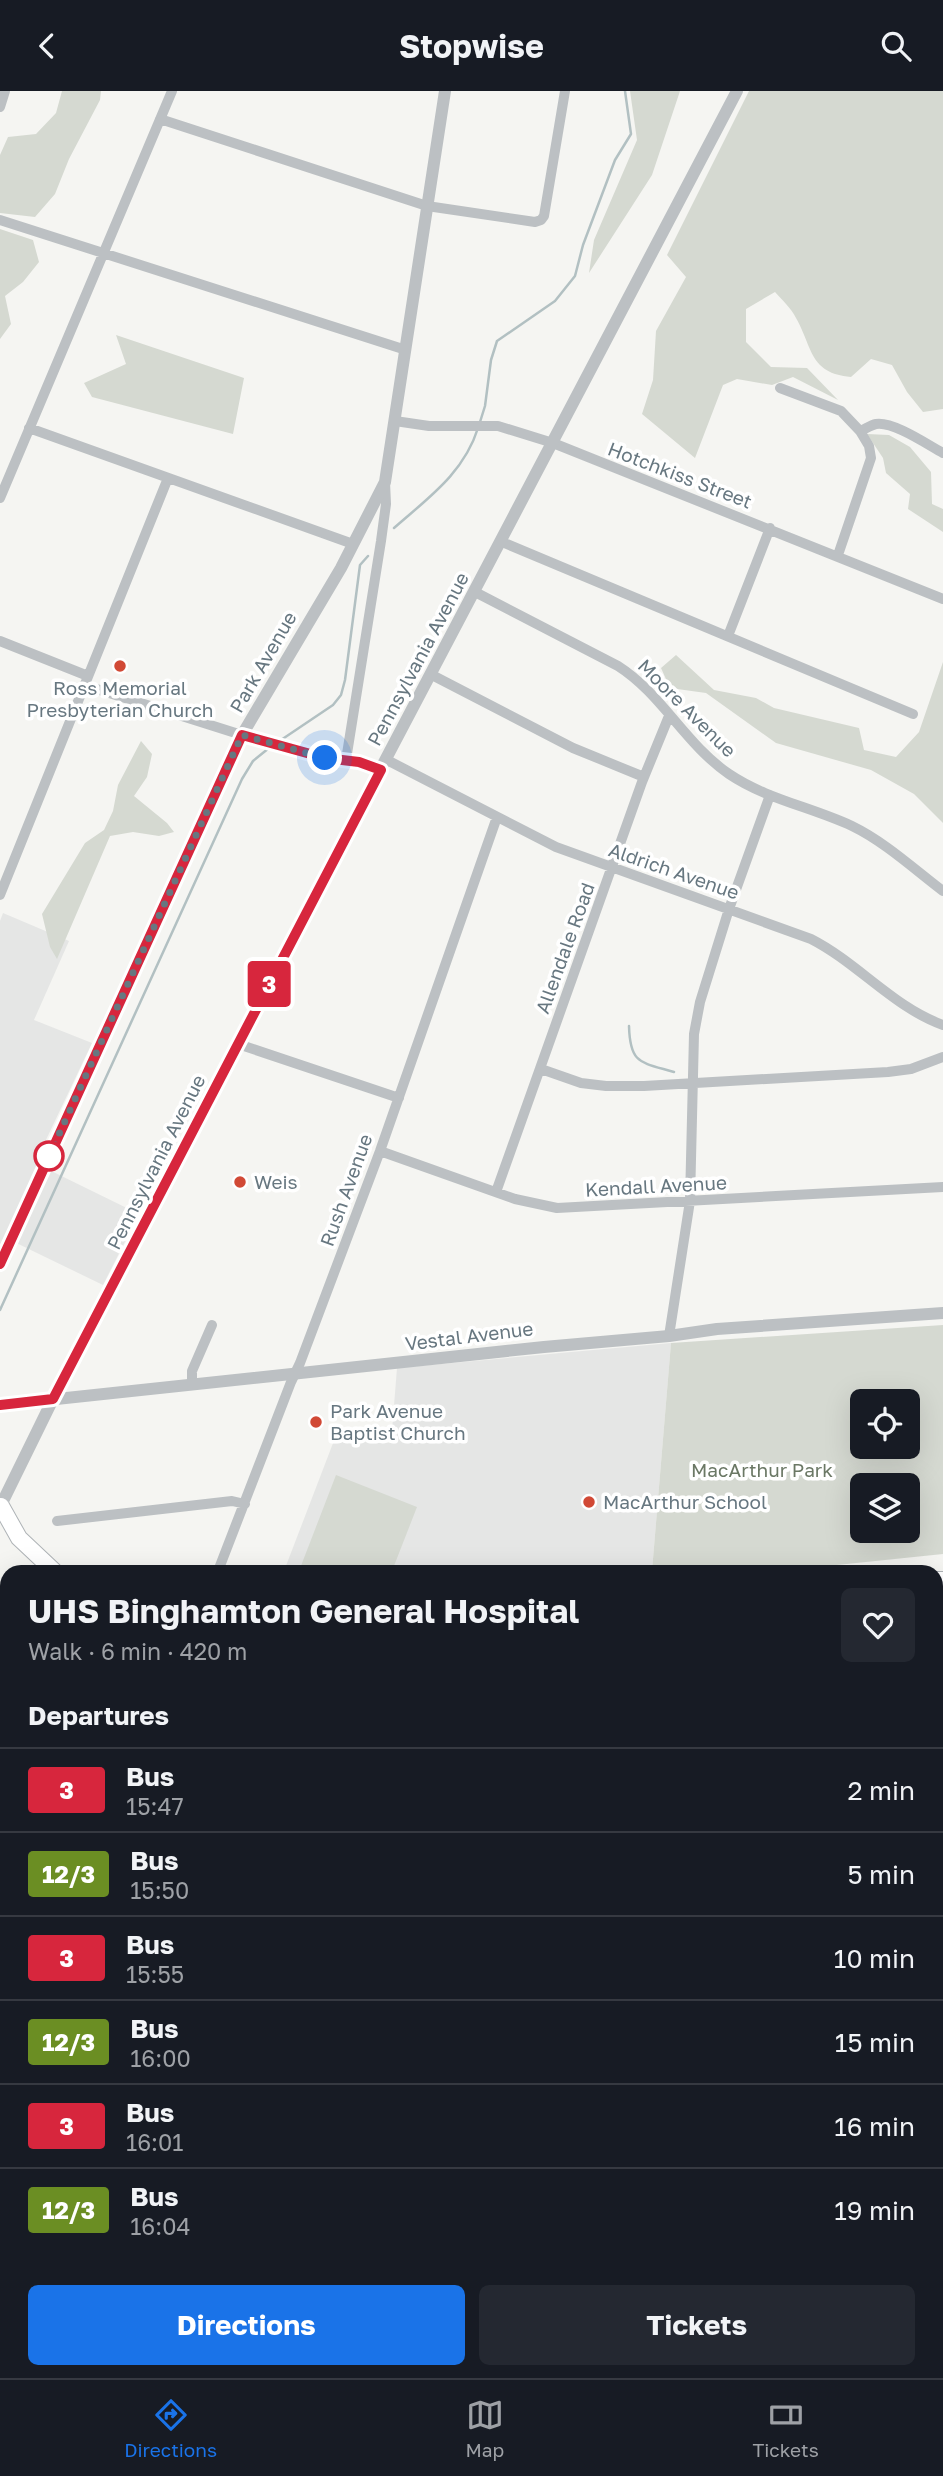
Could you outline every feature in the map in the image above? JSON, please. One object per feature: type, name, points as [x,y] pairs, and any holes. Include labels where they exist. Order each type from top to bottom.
[{"type":"main road","points":[[0,1506],[19,1538],[48,1565]]},
{"type":"street","points":[[0,107],[5,91]]},
{"type":"street","points":[[0,498],[172,91]]},
{"type":"street","name":"Park Avenue","points":[[0,1264],[242,735],[386,482],[445,91]]},
{"type":"street","points":[[160,120],[427,206],[535,222],[544,216],[565,91]]},
{"type":"street","name":"Pennsylvania Avenue","points":[[0,1506],[53,1399],[737,91]]},
{"type":"street","points":[[0,220],[407,350]]},
{"type":"street","points":[[780,388],[841,411],[860,431],[869,446],[871,457],[838,555]]},
{"type":"street","name":"Hotchkiss Street","points":[[396,421],[429,426],[498,425],[553,443],[943,599]]},
{"type":"street","points":[[860,431],[877,424],[885,425],[943,453]]},
{"type":"street","points":[[29,428],[353,544]]},
{"type":"street","points":[[0,895],[168,478]]},
{"type":"street","points":[[346,760],[381,541],[386,482]]},
{"type":"street","points":[[728,636],[770,529]]},
{"type":"street","points":[[502,542],[913,714]]},
{"type":"street","name":"Moore Avenue","points":[[475,592],[638,678],[697,748],[744,784],[872,836],[943,891]]},
{"type":"street","name":"Aldrich Avenue","points":[[0,641],[86,680],[242,735],[325,758],[384,765],[497,817],[556,848],[820,943],[846,959],[898,1001],[943,1024]]},
{"type":"street","points":[[432,675],[573,748],[644,777]]},
{"type":"street","name":"Allendale Road","points":[[496,1192],[644,777],[669,716]]},
{"type":"street","points":[[669,1336],[690,1201],[694,1034],[700,1002],[729,909],[769,795]]},
{"type":"street","name":"Rush Avenue","points":[[220,1565],[380,1151],[497,817]]},
{"type":"street","points":[[238,1044],[399,1098]]},
{"type":"street","points":[[541,1069],[581,1083],[644,1086],[887,1072],[911,1069],[943,1057]]},
{"type":"street","name":"Kendall Avenue","points":[[380,1151],[533,1204],[557,1208],[943,1187]]},
{"type":"street","name":"Vestal Avenue","points":[[0,1405],[718,1329],[943,1313]]},
{"type":"street","points":[[192,1384],[192,1371],[212,1325]]},
{"type":"street","points":[[57,1521],[232,1501],[245,1504]]},
{"type":"shaded area","points":[[3,913],[69,941],[34,1020],[92,1043],[35,1163],[139,1214],[103,1285],[4,1237],[0,1245],[0,921]]},
{"type":"shaded area","points":[[671,1343],[652,1565],[286,1565],[335,1438],[391,1443],[397,1368]]},
{"type":"green space","points":[[62,91],[101,91],[100,100],[69,159],[55,194],[35,217],[0,213],[0,155],[8,137],[36,134],[56,113]]},
{"type":"green space","points":[[630,91],[680,91],[652,175],[589,273],[594,240],[637,140]]},
{"type":"green space","points":[[749,91],[943,91],[943,409],[923,412],[907,392],[892,365],[871,359],[851,377],[827,370],[814,357],[794,314],[775,292],[746,309],[746,342],[771,367],[807,368],[838,400],[793,377],[772,385],[737,379],[723,385],[695,458],[642,414],[653,380],[656,331],[686,277],[667,255]]},
{"type":"green space","points":[[0,229],[33,240],[39,262],[23,282],[5,296],[11,324],[0,339]]},
{"type":"green space","points":[[116,335],[244,378],[233,434],[92,397],[84,383],[126,364]]},
{"type":"green space","points":[[867,434],[889,435],[910,447],[931,472],[932,504],[943,509],[943,532],[908,509],[910,494],[886,473],[883,458]]},
{"type":"green space","points":[[676,655],[714,690],[756,698],[774,708],[859,728],[864,750],[896,757],[919,732],[943,662],[943,823],[914,794],[871,770],[776,743],[706,693],[670,688],[661,668]]},
{"type":"green space","points":[[141,741],[152,754],[147,777],[134,796],[174,832],[159,836],[133,832],[110,836],[57,959],[50,947],[42,914],[85,843],[104,830],[113,811],[118,785]]},
{"type":"green space","name":"MacArthur Park","points":[[943,1325],[943,1554],[837,1565],[652,1565],[671,1343]]},
{"type":"green space","points":[[336,1475],[417,1507],[394,1565],[301,1565]]},
{"type":"waterway","points":[[480,422],[497,341],[555,301],[575,276],[583,245],[615,160],[631,134],[625,91]]},
{"type":"waterway","points":[[394,528],[444,484],[464,458],[478,428]]},
{"type":"waterway","points":[[278,742],[333,705],[341,695],[360,565],[368,556]]},
{"type":"waterway","points":[[0,1310],[242,779],[253,761],[269,748]]},
{"type":"waterway","points":[[629,1026],[635,1055],[645,1063],[674,1072]]},
{"type":"bus line","name":"3","points":[[0,1264],[242,735],[325,758],[359,762],[381,770],[53,1399],[0,1405]]},
{"type":"place","name":"Ross Memorial Presbyterian Church","points":[[120,666]]},
{"type":"place","name":"Weis","points":[[240,1182]]},
{"type":"place","name":"Park Avenue Baptist Church","points":[[316,1422]]},
{"type":"place","name":"MacArthur School","points":[[589,1502]]},
{"type":"route","points":[[49,1156],[242,735],[325,758]]}]
